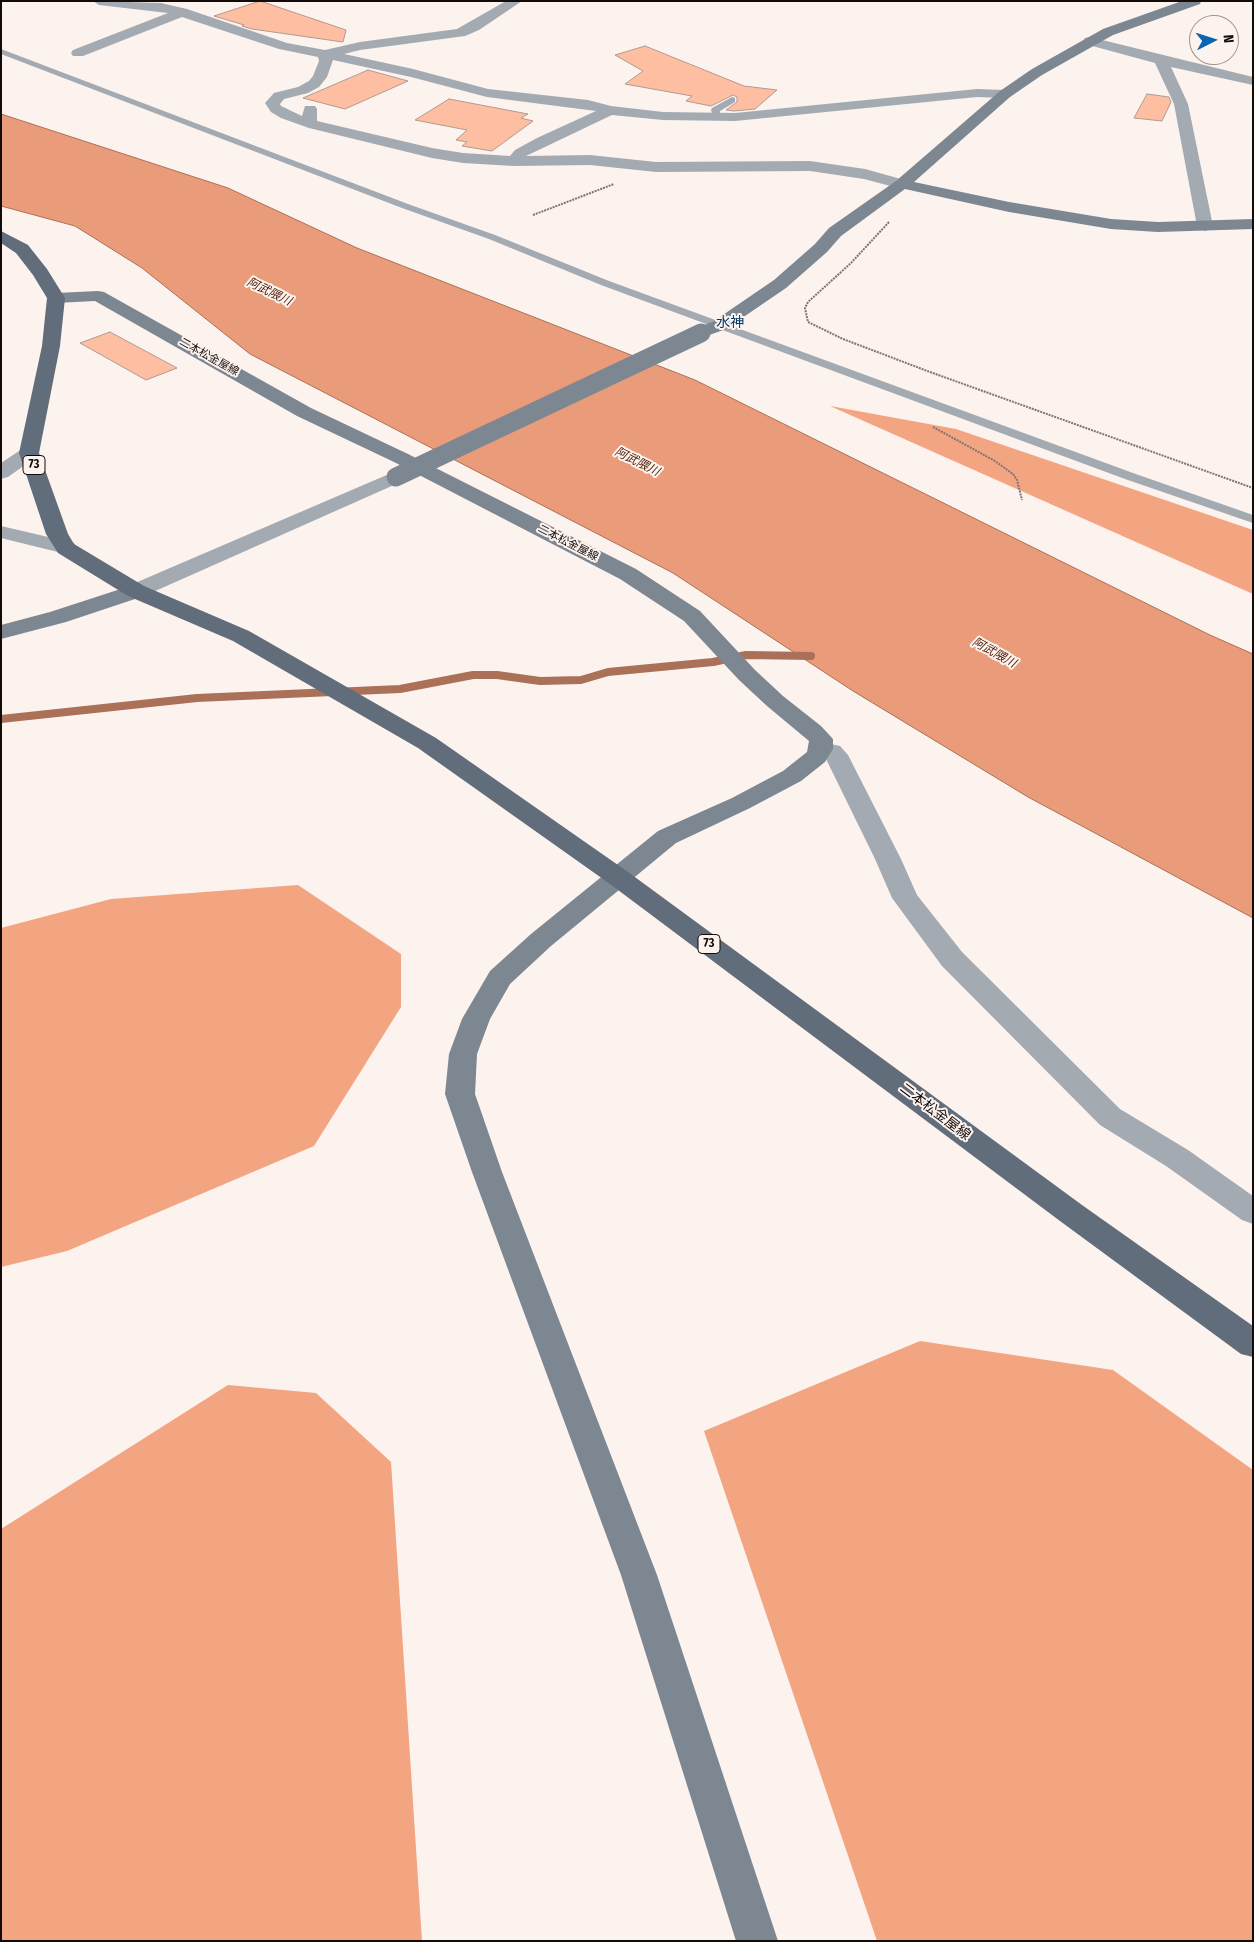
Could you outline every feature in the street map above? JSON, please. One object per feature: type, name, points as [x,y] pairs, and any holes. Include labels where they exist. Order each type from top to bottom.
[{"type":"main road","points":[[1,236],[22,249],[41,272],[56,298]]},
{"type":"main road","name":"73","points":[[56,298],[51,346],[41,389],[38,417],[29,453],[57,534],[66,548]]},
{"type":"main road","name":"二本松金屋線","points":[[66,548],[136,591],[241,636],[427,742],[619,878],[1071,1213],[1253,1344]]},
{"type":"street","points":[[99,1],[182,12],[275,44],[413,73],[486,93],[588,104],[610,110],[663,116],[717,117],[768,114],[977,93],[1005,94]]},
{"type":"street","points":[[324,55],[360,46],[460,33],[474,28],[516,1]]},
{"type":"street","points":[[1,632],[58,617],[136,591],[396,477],[720,325],[780,284],[821,248],[835,232],[902,184],[1005,94],[1052,62],[1090,41],[1132,22],[1195,1]]},
{"type":"street","points":[[78,54],[182,12]]},
{"type":"street","points":[[1090,41],[1161,60],[1253,81]]},
{"type":"street","points":[[324,55],[326,61],[320,77],[314,84],[303,90],[279,96],[272,103],[276,109],[286,115],[309,117],[432,153],[481,160],[590,160],[656,167],[810,166],[865,174],[1009,207],[1111,224],[1158,227],[1253,224]]},
{"type":"street","points":[[1161,60],[1181,104],[1205,226]]},
{"type":"street","points":[[514,161],[520,153],[542,141],[610,110]]},
{"type":"street","name":"二本松金屋線","points":[[56,298],[98,296],[304,412],[401,458],[628,574],[692,616],[747,675],[775,701],[814,731],[820,739],[821,749]]},
{"type":"street","points":[[1,473],[29,453]]},
{"type":"street","points":[[1,532],[66,548]]},
{"type":"street","points":[[757,1941],[639,1575],[486,1172],[460,1094],[463,1054],[476,1019],[500,978],[541,940],[667,837],[741,803],[792,776],[808,764],[821,749],[831,751],[836,755],[905,898],[952,959],[1110,1118],[1177,1158],[1253,1212]]},
{"type":"lane","points":[[1,50],[405,206],[492,237],[605,284],[1129,476],[1253,519]]},
{"type":"lane","points":[[717,117],[716,110],[732,100]]},
{"type":"path","points":[[533,215],[656,167]]},
{"type":"path","points":[[894,216],[851,263],[808,302],[806,308],[808,322],[843,339],[1253,488]]},
{"type":"path","points":[[931,426],[995,460],[1013,474],[1017,480],[1022,500]]},
{"type":"shaded area","points":[[830,406],[956,429],[1253,530],[1253,594]]},
{"type":"shaded area","points":[[298,885],[401,954],[401,1007],[314,1146],[67,1251],[1,1267],[1,928],[111,899]]},
{"type":"shaded area","points":[[920,1341],[1113,1370],[1253,1470],[1253,1941],[877,1941],[704,1431]]},
{"type":"shaded area","points":[[228,1385],[316,1393],[391,1462],[422,1941],[1,1941],[1,1529]]},
{"type":"water","name":"阿武隈川","points":[[1,114],[228,188],[357,248],[695,380],[1210,635],[1253,654],[1253,918],[1028,797],[853,691],[673,573],[250,354],[142,268],[75,226],[1,206]]},
{"type":"building","points":[[260,1],[346,30],[343,42],[252,29],[214,16]]},
{"type":"building","points":[[645,46],[744,86],[777,90],[755,109],[734,111],[726,110],[737,102],[737,97],[733,95],[711,106],[686,101],[692,96],[625,84],[643,71],[615,55]]},
{"type":"building","points":[[368,70],[408,81],[345,109],[303,98]]},
{"type":"building","points":[[1147,94],[1169,97],[1171,102],[1162,121],[1134,118]]},
{"type":"building","points":[[449,99],[528,114],[521,118],[533,121],[492,151],[462,146],[467,142],[456,140],[467,130],[415,120]]},
{"type":"building","points":[[110,332],[177,368],[146,380],[80,343]]},
{"type":"waterway","points":[[1,719],[197,698],[400,689],[473,675],[497,675],[540,681],[581,680],[608,672],[713,662],[746,655],[811,656]]},
{"type":"district","name":"水神","points":[[730,323]]}]
